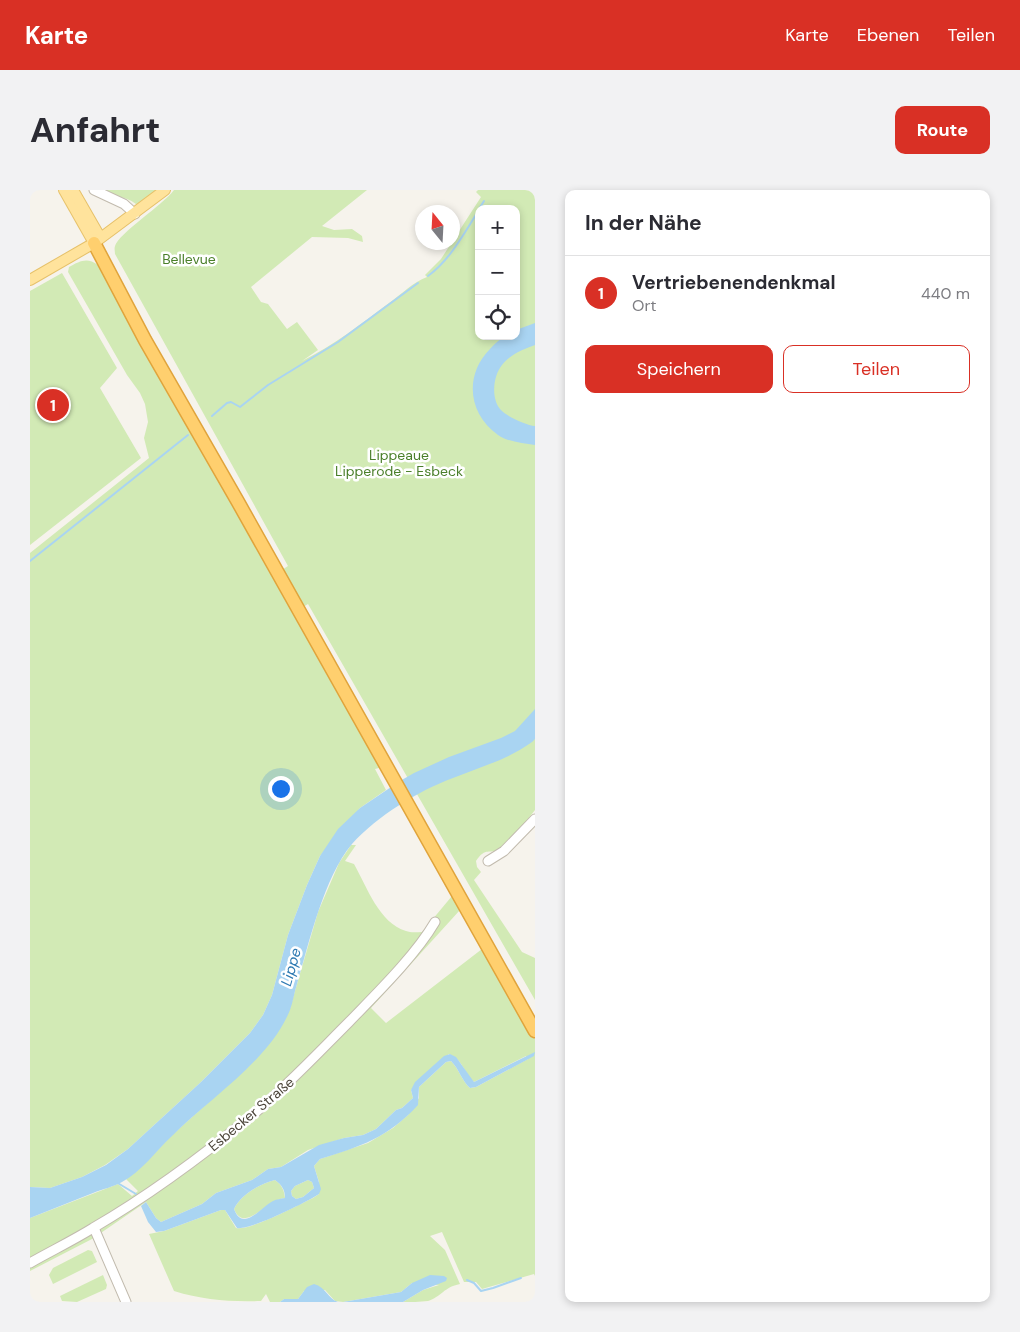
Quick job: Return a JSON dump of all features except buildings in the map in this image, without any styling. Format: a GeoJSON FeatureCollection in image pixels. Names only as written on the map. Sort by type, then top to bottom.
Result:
{"type":"FeatureCollection","features":[{"type":"Feature","properties":{"kind":"highway"},"geometry":{"type":"LineString","coordinates":[[97,240],[148,337],[428,834],[535,1031]]}},
{"type":"Feature","properties":{"kind":"highway"},"geometry":{"type":"LineString","coordinates":[[428,834],[535,1016]]}},
{"type":"Feature","properties":{"kind":"main road"},"geometry":{"type":"LineString","coordinates":[[64,190],[97,240]]}},
{"type":"Feature","properties":{"kind":"main road"},"geometry":{"type":"LineString","coordinates":[[73,190],[97,240]]}},
{"type":"Feature","properties":{"kind":"main road"},"geometry":{"type":"LineString","coordinates":[[30,280],[97,240],[135,214],[165,190]]}},
{"type":"Feature","properties":{"kind":"street"},"geometry":{"type":"LineString","coordinates":[[94,190],[124,204],[135,214]]}},
{"type":"Feature","properties":{"kind":"street"},"geometry":{"type":"LineString","coordinates":[[488,861],[504,851],[535,818]]}},
{"type":"Feature","properties":{"kind":"street","name":"Esbecker Straße"},"geometry":{"type":"LineString","coordinates":[[30,1263],[94,1228],[140,1198],[201,1155],[250,1116],[297,1075],[387,981],[427,935],[435,922]]}},
{"type":"Feature","properties":{"kind":"street"},"geometry":{"type":"LineString","coordinates":[[94,1228],[126,1302]]}},
{"type":"Feature","properties":{"kind":"green space"},"geometry":{"type":"Polygon","coordinates":[[[103,190],[157,190],[142,203],[136,204],[103,190]]]}},
{"type":"Feature","properties":{"kind":"green space"},"geometry":{"type":"Polygon","coordinates":[[[174,190],[367,190],[322,226],[334,230],[352,229],[362,236],[363,242],[348,238],[312,237],[251,287],[261,302],[268,304],[287,329],[297,322],[318,350],[302,361],[336,341],[412,285],[427,277],[425,275],[441,259],[447,250],[460,250],[460,230],[475,206],[475,340],[520,340],[520,205],[476,205],[481,197],[476,192],[478,190],[535,190],[535,810],[509,842],[496,851],[485,852],[479,856],[476,861],[477,867],[481,872],[474,880],[522,952],[535,958],[535,1000],[308,604],[295,612],[383,767],[375,769],[386,790],[360,808],[320,856],[288,935],[272,995],[263,1015],[250,1033],[201,1082],[128,1149],[105,1165],[82,1177],[50,1188],[30,1187],[30,553],[149,458],[144,438],[148,422],[145,404],[68,272],[69,267],[84,261],[90,261],[98,265],[154,367],[274,575],[288,566],[115,254],[118,240],[174,190]]]}},
{"type":"Feature","properties":{"kind":"green space"},"geometry":{"type":"Polygon","coordinates":[[[62,273],[117,368],[100,388],[141,458],[30,545],[30,291],[62,273]]]}},
{"type":"Feature","properties":{"kind":"green space"},"geometry":{"type":"Polygon","coordinates":[[[351,845],[356,845],[345,861],[354,864],[381,912],[397,927],[408,932],[422,932],[452,896],[460,910],[371,1008],[386,1023],[482,949],[485,951],[535,1039],[535,1276],[534,1274],[482,1289],[476,1282],[464,1282],[442,1232],[430,1236],[445,1250],[460,1284],[450,1287],[428,1301],[403,1302],[423,1290],[439,1285],[412,1283],[401,1292],[343,1302],[335,1301],[325,1290],[304,1291],[298,1299],[284,1299],[280,1302],[270,1302],[266,1294],[261,1301],[217,1300],[174,1291],[149,1234],[164,1231],[221,1210],[225,1210],[236,1228],[252,1226],[274,1217],[319,1194],[319,1182],[314,1166],[320,1159],[368,1143],[393,1128],[408,1115],[419,1098],[419,1087],[446,1062],[451,1061],[470,1088],[476,1087],[528,1059],[526,1056],[474,1082],[460,1063],[449,1054],[411,1090],[413,1098],[402,1108],[396,1110],[376,1129],[363,1135],[344,1138],[308,1150],[281,1167],[268,1169],[252,1180],[216,1193],[202,1204],[161,1222],[156,1218],[146,1202],[92,1239],[30,1271],[30,1218],[118,1184],[132,1196],[138,1191],[126,1179],[249,1066],[290,1008],[318,912],[339,863],[351,845]]]}},
{"type":"Feature","properties":{"kind":"green space"},"geometry":{"type":"Polygon","coordinates":[[[275,1180],[282,1188],[285,1198],[270,1204],[250,1217],[238,1216],[234,1209],[246,1194],[263,1184],[275,1180]]]}},
{"type":"Feature","properties":{"kind":"green space"},"geometry":{"type":"Polygon","coordinates":[[[308,1180],[312,1182],[314,1188],[303,1197],[296,1199],[292,1196],[291,1191],[295,1186],[308,1180]]]}},
{"type":"Feature","properties":{"kind":"green space"},"geometry":{"type":"Polygon","coordinates":[[[88,1250],[92,1251],[97,1262],[53,1284],[49,1275],[53,1268],[88,1250]]]}},
{"type":"Feature","properties":{"kind":"green space"},"geometry":{"type":"Polygon","coordinates":[[[103,1275],[107,1285],[106,1289],[77,1302],[62,1301],[60,1296],[103,1275]]]}},
{"type":"Feature","properties":{"kind":"water"},"geometry":{"type":"Polygon","coordinates":[[[535,323],[535,345],[505,361],[497,375],[494,393],[497,404],[507,415],[535,426],[535,445],[511,441],[498,435],[480,416],[473,394],[476,370],[482,359],[500,340],[520,340],[520,329],[535,323]]]}},
{"type":"Feature","properties":{"kind":"water","name":"Lippe"},"geometry":{"type":"Polygon","coordinates":[[[535,709],[535,739],[532,742],[503,758],[440,783],[412,797],[373,824],[352,844],[333,874],[325,892],[312,930],[290,1010],[281,1028],[254,1062],[187,1122],[129,1178],[30,1218],[30,1187],[50,1188],[82,1177],[106,1165],[128,1149],[201,1082],[250,1033],[263,1015],[272,995],[288,935],[307,885],[320,856],[338,829],[360,808],[400,781],[449,757],[515,731],[535,709]]]}},
{"type":"Feature","properties":{"kind":"water"},"geometry":{"type":"Polygon","coordinates":[[[535,1052],[534,1056],[476,1087],[470,1088],[451,1061],[446,1062],[419,1087],[418,1105],[396,1125],[373,1140],[320,1159],[314,1166],[321,1189],[319,1194],[265,1221],[237,1228],[225,1210],[221,1210],[164,1231],[156,1232],[148,1222],[141,1206],[146,1202],[156,1218],[161,1222],[202,1204],[216,1193],[252,1180],[268,1169],[281,1167],[319,1145],[363,1135],[376,1129],[396,1110],[402,1108],[413,1098],[411,1090],[415,1082],[444,1056],[450,1054],[456,1057],[474,1082],[535,1052]],[[275,1180],[263,1184],[246,1194],[234,1209],[238,1216],[242,1219],[247,1219],[273,1201],[285,1198],[283,1188],[275,1180]],[[308,1180],[295,1186],[291,1191],[292,1196],[296,1199],[303,1197],[314,1188],[312,1182],[308,1180]]]}},
{"type":"Feature","properties":{"kind":"water"},"geometry":{"type":"Polygon","coordinates":[[[430,1275],[447,1278],[446,1281],[423,1290],[403,1302],[343,1302],[401,1292],[412,1283],[430,1275]]]}},
{"type":"Feature","properties":{"kind":"water"},"geometry":{"type":"Polygon","coordinates":[[[314,1284],[338,1302],[280,1302],[284,1299],[298,1299],[307,1287],[314,1284]]]}},
{"type":"Feature","properties":{"kind":"waterway"},"geometry":{"type":"LineString","coordinates":[[482,205],[484,201]]}},
{"type":"Feature","properties":{"kind":"waterway"},"geometry":{"type":"LineString","coordinates":[[428,276],[444,262],[475,216]]}},
{"type":"Feature","properties":{"kind":"waterway"},"geometry":{"type":"LineString","coordinates":[[212,416],[227,403],[231,402],[240,407],[268,385],[338,342],[418,283]]}},
{"type":"Feature","properties":{"kind":"waterway"},"geometry":{"type":"LineString","coordinates":[[30,561],[188,435]]}},
{"type":"Feature","properties":{"kind":"waterway"},"geometry":{"type":"LineString","coordinates":[[116,1182],[139,1197]]}},
{"type":"Feature","properties":{"kind":"waterway"},"geometry":{"type":"LineString","coordinates":[[467,1280],[474,1283],[481,1291],[521,1278]]}},
{"type":"Feature","properties":{"kind":"place","name":"Vertriebenendenkmal"},"geometry":{"type":"Point","coordinates":[53,405]}},
{"type":"Feature","properties":{"kind":"park label","name":"Bellevue"},"geometry":{"type":"Point","coordinates":[189,259]}},
{"type":"Feature","properties":{"kind":"park label","name":"Lippeaue Lipperode - Esbeck"},"geometry":{"type":"Point","coordinates":[399,464]}}]}
